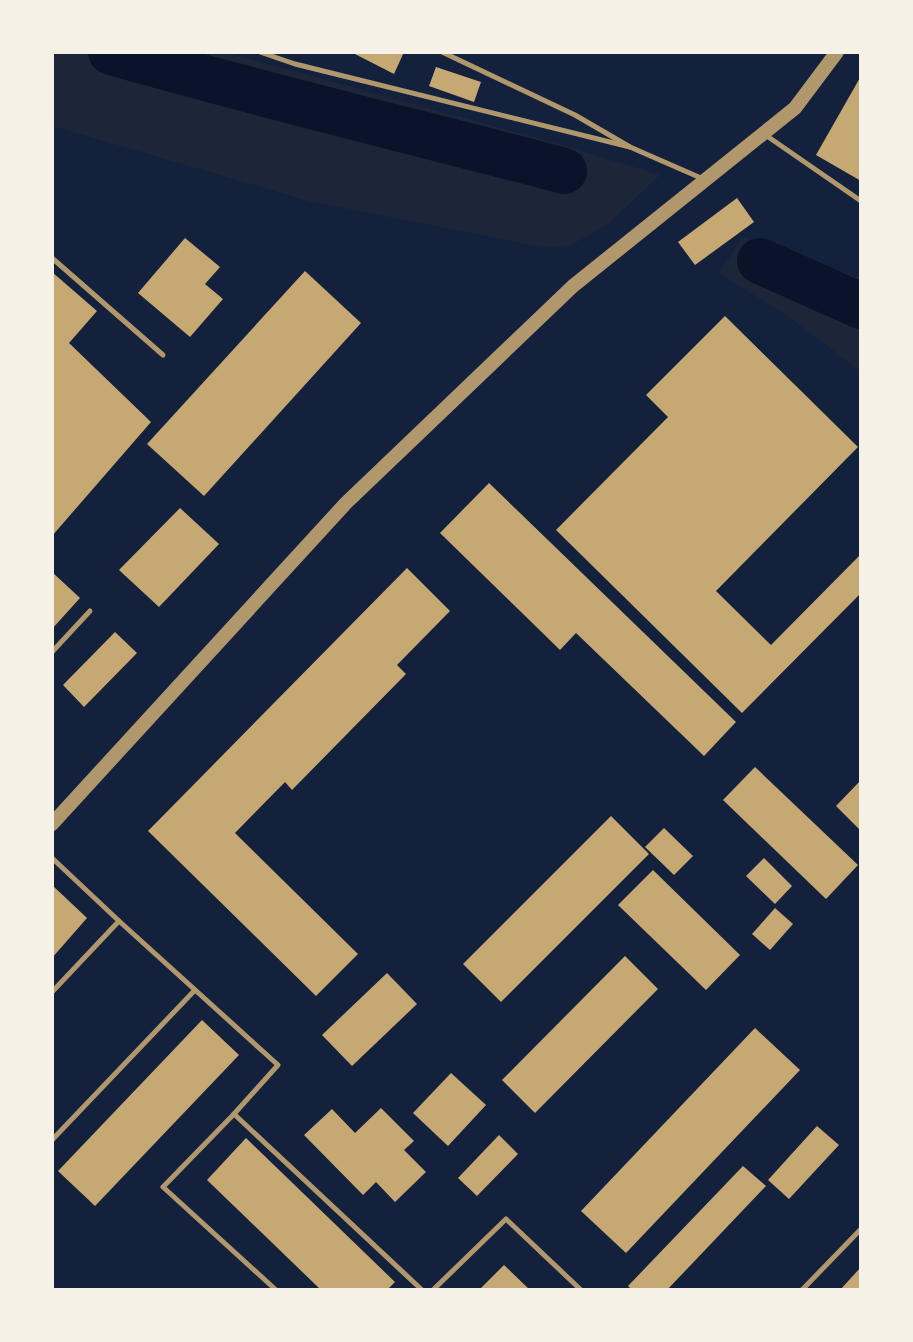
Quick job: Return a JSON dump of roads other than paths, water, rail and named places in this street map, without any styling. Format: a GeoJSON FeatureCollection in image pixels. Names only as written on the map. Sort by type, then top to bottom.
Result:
{"type":"FeatureCollection","features":[{"type":"Feature","properties":{"kind":"street"},"geometry":{"type":"LineString","coordinates":[[52,824],[346,503],[573,286],[795,108],[837,52]]}},
{"type":"Feature","properties":{"kind":"lane"},"geometry":{"type":"LineString","coordinates":[[260,52],[295,64],[630,147]]}},
{"type":"Feature","properties":{"kind":"lane"},"geometry":{"type":"LineString","coordinates":[[442,52],[575,115],[630,147],[706,180]]}},
{"type":"Feature","properties":{"kind":"lane"},"geometry":{"type":"LineString","coordinates":[[763,134],[861,201]]}},
{"type":"Feature","properties":{"kind":"lane"},"geometry":{"type":"LineString","coordinates":[[52,258],[163,355]]}},
{"type":"Feature","properties":{"kind":"lane"},"geometry":{"type":"LineString","coordinates":[[52,652],[90,611]]}},
{"type":"Feature","properties":{"kind":"lane"},"geometry":{"type":"LineString","coordinates":[[52,858],[278,1065],[163,1187],[276,1290]]}},
{"type":"Feature","properties":{"kind":"lane"},"geometry":{"type":"LineString","coordinates":[[52,992],[119,921]]}},
{"type":"Feature","properties":{"kind":"lane"},"geometry":{"type":"LineString","coordinates":[[52,1140],[195,990]]}},
{"type":"Feature","properties":{"kind":"lane"},"geometry":{"type":"LineString","coordinates":[[234,1114],[422,1290]]}},
{"type":"Feature","properties":{"kind":"lane"},"geometry":{"type":"LineString","coordinates":[[433,1290],[506,1219],[581,1290]]}},
{"type":"Feature","properties":{"kind":"lane"},"geometry":{"type":"LineString","coordinates":[[802,1290],[861,1229]]}},
{"type":"Feature","properties":{"kind":"waterway"},"geometry":{"type":"LineString","coordinates":[[111,52],[564,171]]}},
{"type":"Feature","properties":{"kind":"waterway"},"geometry":{"type":"LineString","coordinates":[[760,261],[861,306]]}}]}
